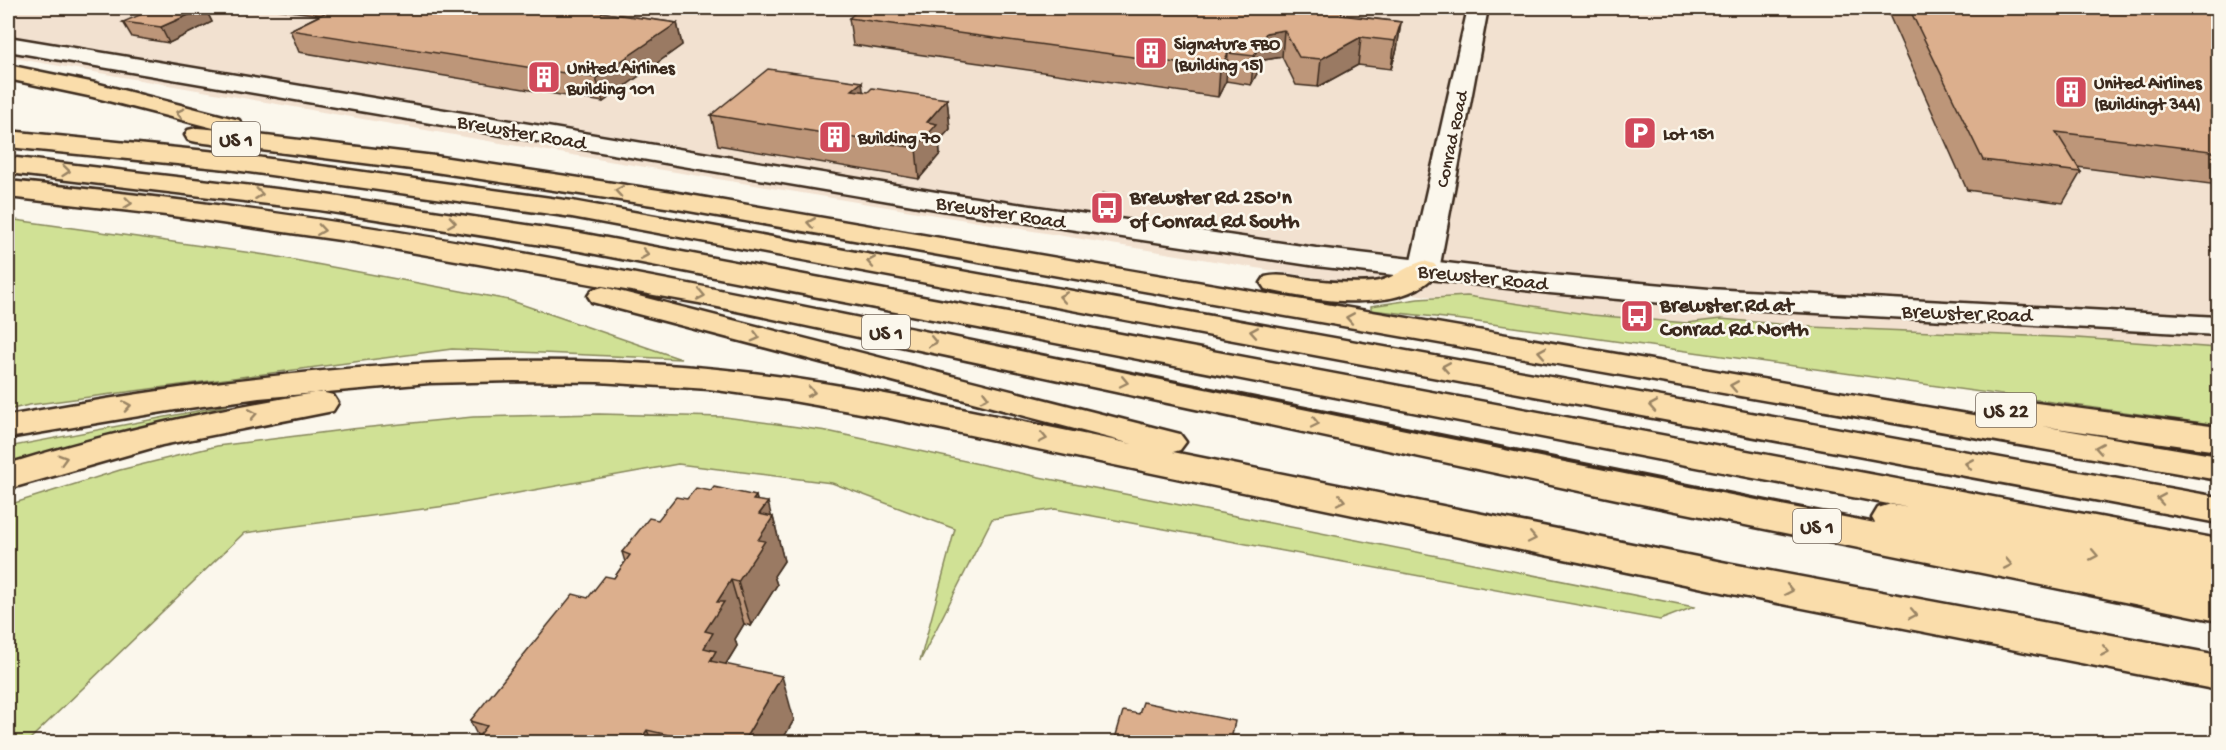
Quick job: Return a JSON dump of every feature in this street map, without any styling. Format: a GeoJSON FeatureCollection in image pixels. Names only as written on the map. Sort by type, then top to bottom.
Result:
{"type":"FeatureCollection","features":[{"type":"Feature","properties":{"kind":"highway"},"geometry":{"type":"LineString","coordinates":[[8,72],[94,90],[230,126],[465,168]]}},
{"type":"Feature","properties":{"kind":"highway","name":"US 1"},"geometry":{"type":"LineString","coordinates":[[8,116],[248,140],[628,192],[1792,396],[2218,468]]}},
{"type":"Feature","properties":{"kind":"highway"},"geometry":{"type":"LineString","coordinates":[[8,139],[227,161],[572,209],[2218,510]]}},
{"type":"Feature","properties":{"kind":"highway"},"geometry":{"type":"LineString","coordinates":[[8,165],[319,202],[580,242],[2218,553]]}},
{"type":"Feature","properties":{"kind":"highway","name":"US 1"},"geometry":{"type":"LineString","coordinates":[[8,189],[166,207],[354,234],[710,296],[1746,512],[2218,605]]}},
{"type":"Feature","properties":{"kind":"highway"},"geometry":{"type":"LineString","coordinates":[[354,234],[493,272],[588,292],[1191,448],[1284,488]]}},
{"type":"Feature","properties":{"kind":"highway"},"geometry":{"type":"LineString","coordinates":[[889,237],[990,241],[1334,291],[1387,289],[1411,281],[1424,270]]}},
{"type":"Feature","properties":{"kind":"highway"},"geometry":{"type":"LineString","coordinates":[[8,427],[195,396],[392,376],[529,371],[648,374],[788,388],[1732,579],[2218,673]]}},
{"type":"Feature","properties":{"kind":"highway"},"geometry":{"type":"LineString","coordinates":[[8,477],[59,460],[171,431],[318,403],[414,390],[525,380],[648,374]]}},
{"type":"Feature","properties":{"kind":"highway","name":"US 22"},"geometry":{"type":"LineString","coordinates":[[1792,396],[1958,404],[2218,439]]}},
{"type":"Feature","properties":{"kind":"highway"},"geometry":{"type":"LineString","coordinates":[[1415,444],[1604,463],[2218,579]]}},
{"type":"Feature","properties":{"kind":"street","name":"Conrad Road"},"geometry":{"type":"LineString","coordinates":[[1424,270],[1478,8]]}},
{"type":"Feature","properties":{"kind":"street","name":"Brewster Road"},"geometry":{"type":"LineString","coordinates":[[8,44],[1108,229],[1232,247],[1424,270],[1760,302],[2218,326]]}},
{"type":"Feature","properties":{"kind":"shaded area"},"geometry":{"type":"Polygon","coordinates":[[[8,8],[2218,8],[2218,416],[1807,359],[494,142],[8,57],[8,8]]]}},
{"type":"Feature","properties":{"kind":"green space"},"geometry":{"type":"Polygon","coordinates":[[[8,219],[273,256],[509,300],[681,359],[452,349],[29,405],[8,410],[8,219]]]}},
{"type":"Feature","properties":{"kind":"green space"},"geometry":{"type":"Polygon","coordinates":[[[1467,296],[1592,315],[1687,323],[1721,319],[1811,327],[2077,338],[2218,348],[2218,425],[1463,320],[1371,310],[1371,306],[1418,299],[1467,296]]]}},
{"type":"Feature","properties":{"kind":"green space"},"geometry":{"type":"Polygon","coordinates":[[[228,405],[8,471],[8,447],[228,405]]]}},
{"type":"Feature","properties":{"kind":"green space"},"geometry":{"type":"Polygon","coordinates":[[[599,414],[725,417],[827,431],[1039,477],[1694,607],[1660,620],[1055,509],[992,519],[920,661],[955,529],[832,483],[678,464],[446,506],[244,533],[27,742],[8,742],[8,505],[120,470],[217,446],[351,429],[473,417],[599,414]]]}},
{"type":"Feature","properties":{"kind":"building"},"geometry":{"type":"Polygon","coordinates":[[[156,8],[204,8],[161,27],[123,22],[156,8]]]}},
{"type":"Feature","properties":{"kind":"building"},"geometry":{"type":"Polygon","coordinates":[[[335,8],[570,8],[677,23],[596,78],[290,30],[335,8]]]}},
{"type":"Feature","properties":{"kind":"building"},"geometry":{"type":"Polygon","coordinates":[[[861,8],[1334,8],[1343,9],[1341,15],[1401,22],[1395,41],[1361,37],[1321,59],[1299,57],[1284,30],[1266,33],[1254,56],[1228,53],[1220,69],[849,18],[861,8]]]}},
{"type":"Feature","properties":{"kind":"building","name":"United Airlines (Buildingt 344)"},"geometry":{"type":"Polygon","coordinates":[[[1909,8],[2218,8],[2218,152],[2056,132],[2081,172],[1983,160],[1909,8]]]}},
{"type":"Feature","properties":{"kind":"building"},"geometry":{"type":"Polygon","coordinates":[[[768,69],[862,82],[852,90],[868,92],[872,88],[947,99],[927,122],[937,124],[916,148],[711,115],[768,69]]]}},
{"type":"Feature","properties":{"kind":"building"},"geometry":{"type":"Polygon","coordinates":[[[1102,193],[1118,196],[1116,199],[1101,197],[1102,193]]]}},
{"type":"Feature","properties":{"kind":"building"},"geometry":{"type":"Polygon","coordinates":[[[714,487],[756,496],[753,500],[768,502],[759,514],[773,517],[758,540],[765,541],[738,582],[731,580],[717,602],[724,602],[705,631],[713,633],[704,648],[716,651],[710,661],[782,676],[743,742],[699,742],[647,730],[639,742],[474,742],[487,726],[470,721],[573,594],[588,598],[605,576],[614,578],[630,555],[622,552],[649,518],[658,520],[676,497],[687,499],[696,488],[711,491],[714,487]]]}},
{"type":"Feature","properties":{"kind":"building"},"geometry":{"type":"Polygon","coordinates":[[[1143,702],[1235,721],[1232,735],[1250,739],[1250,742],[1114,742],[1123,711],[1139,714],[1143,702]]]}},
{"type":"Feature","properties":{"kind":"place","name":"Signature FBO (Building 15)"},"geometry":{"type":"Point","coordinates":[1151,53]}},
{"type":"Feature","properties":{"kind":"place","name":"United Airlines Building 101"},"geometry":{"type":"Point","coordinates":[544,77]}},
{"type":"Feature","properties":{"kind":"place","name":"United Airlines (Buildingt 344)"},"geometry":{"type":"Point","coordinates":[2071,92]}},
{"type":"Feature","properties":{"kind":"place","name":"Lot 151"},"geometry":{"type":"Point","coordinates":[1640,133]}},
{"type":"Feature","properties":{"kind":"place","name":"Building 70"},"geometry":{"type":"Point","coordinates":[835,137]}},
{"type":"Feature","properties":{"kind":"place","name":"Brewster Rd 250'n of Conrad Rd South"},"geometry":{"type":"Point","coordinates":[1107,208]}},
{"type":"Feature","properties":{"kind":"place","name":"Brewster Rd at Conrad Rd North"},"geometry":{"type":"Point","coordinates":[1637,316]}}]}
